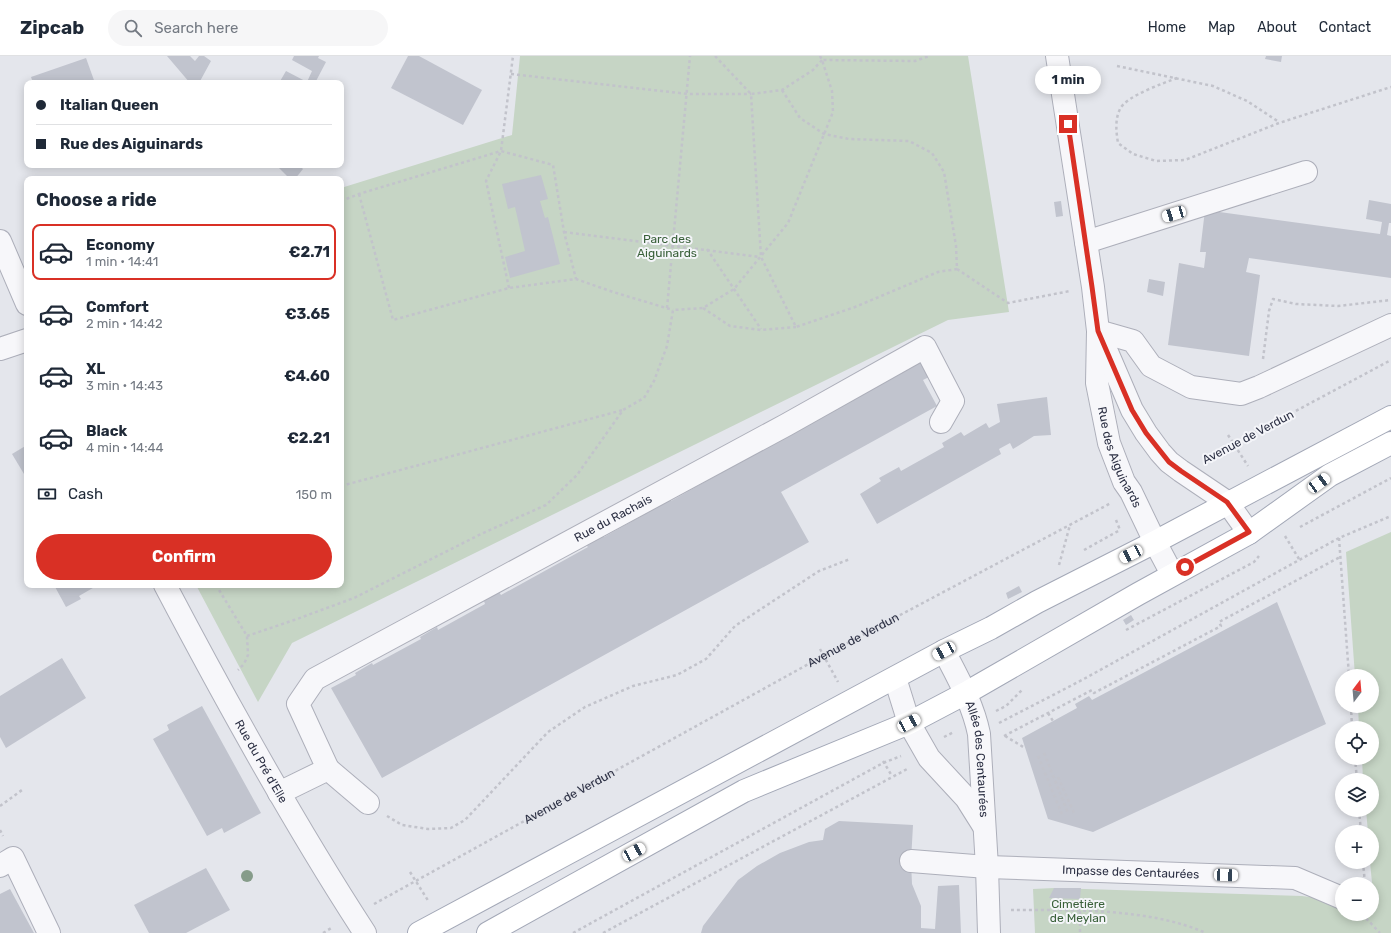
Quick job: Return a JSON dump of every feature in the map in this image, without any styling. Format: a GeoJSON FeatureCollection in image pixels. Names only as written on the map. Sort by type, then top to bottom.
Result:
{"type":"FeatureCollection","features":[{"type":"Feature","properties":{"kind":"main road"},"geometry":{"type":"LineString","coordinates":[[419,933],[944,651],[991,628],[1037,602],[1155,542],[1227,502],[1259,487],[1391,417]]}},
{"type":"Feature","properties":{"kind":"main road"},"geometry":{"type":"LineString","coordinates":[[488,933],[744,791],[909,723],[966,693],[1172,574],[1249,532],[1330,475],[1391,443]]}},
{"type":"Feature","properties":{"kind":"street","name":"Rue des Aiguinards"},"geometry":{"type":"LineString","coordinates":[[1058,56],[1098,331],[1097,383],[1102,413],[1112,452],[1124,482],[1131,492],[1172,574]]}},
{"type":"Feature","properties":{"kind":"street"},"geometry":{"type":"LineString","coordinates":[[1086,242],[1306,172]]}},
{"type":"Feature","properties":{"kind":"street"},"geometry":{"type":"LineString","coordinates":[[0,241],[24,297]]}},
{"type":"Feature","properties":{"kind":"street"},"geometry":{"type":"LineString","coordinates":[[1098,331],[1133,341],[1151,366],[1191,387],[1240,394],[1259,387],[1391,325]]}},
{"type":"Feature","properties":{"kind":"street","name":"Rue des Aiguinards"},"geometry":{"type":"LineString","coordinates":[[1098,331],[1132,410],[1160,452],[1169,462],[1181,471],[1227,502],[1249,532]]}},
{"type":"Feature","properties":{"kind":"street"},"geometry":{"type":"LineString","coordinates":[[0,349],[24,341]]}},
{"type":"Feature","properties":{"kind":"street","name":"Rue du Rachais"},"geometry":{"type":"LineString","coordinates":[[368,802],[328,769],[298,704],[315,678],[786,425],[925,347],[953,401],[941,422]]}},
{"type":"Feature","properties":{"kind":"street","name":"Rue du Pré d'Elle"},"geometry":{"type":"LineString","coordinates":[[167,588],[279,793],[359,924]]}},
{"type":"Feature","properties":{"kind":"street","name":"Allée des Centaurées"},"geometry":{"type":"LineString","coordinates":[[944,651],[966,693],[979,734],[987,867],[988,933]]}},
{"type":"Feature","properties":{"kind":"street","name":"Allée des Centaurées"},"geometry":{"type":"LineString","coordinates":[[895,678],[909,723],[929,758],[966,798],[984,826]]}},
{"type":"Feature","properties":{"kind":"street"},"geometry":{"type":"LineString","coordinates":[[279,793],[328,769]]}},
{"type":"Feature","properties":{"kind":"street"},"geometry":{"type":"LineString","coordinates":[[0,866],[13,858],[49,933]]}},
{"type":"Feature","properties":{"kind":"street","name":"Impasse des Centaurées"},"geometry":{"type":"LineString","coordinates":[[911,861],[987,867],[1295,878],[1335,895]]}},
{"type":"Feature","properties":{"kind":"street"},"geometry":{"type":"LineString","coordinates":[[513,933],[523,913]]}},
{"type":"Feature","properties":{"kind":"path"},"geometry":{"type":"LineString","coordinates":[[509,288],[486,182],[501,151],[513,56]]}},
{"type":"Feature","properties":{"kind":"path"},"geometry":{"type":"LineString","coordinates":[[667,308],[688,94],[690,56]]}},
{"type":"Feature","properties":{"kind":"path"},"geometry":{"type":"LineString","coordinates":[[715,56],[751,94],[761,257],[796,327]]}},
{"type":"Feature","properties":{"kind":"path"},"geometry":{"type":"LineString","coordinates":[[359,194],[393,320],[509,288],[576,279],[673,310],[703,308],[734,289],[788,223],[833,112],[832,91],[820,56]]}},
{"type":"Feature","properties":{"kind":"path"},"geometry":{"type":"LineString","coordinates":[[511,74],[600,86],[688,94],[751,94],[782,90],[813,70],[822,60],[915,61],[929,56]]}},
{"type":"Feature","properties":{"kind":"path"},"geometry":{"type":"LineString","coordinates":[[1117,66],[1213,86],[1248,101],[1279,122]]}},
{"type":"Feature","properties":{"kind":"path"},"geometry":{"type":"LineString","coordinates":[[1178,78],[1133,96],[1120,108],[1116,125],[1118,142],[1133,154],[1156,161],[1185,160],[1279,122],[1391,87]]}},
{"type":"Feature","properties":{"kind":"path"},"geometry":{"type":"LineString","coordinates":[[782,90],[800,118],[824,134],[849,140],[909,141],[932,153],[944,172],[956,246],[957,269]]}},
{"type":"Feature","properties":{"kind":"path"},"geometry":{"type":"LineString","coordinates":[[344,201],[359,194],[501,151],[553,166],[564,232],[576,279]]}},
{"type":"Feature","properties":{"kind":"path"},"geometry":{"type":"LineString","coordinates":[[564,232],[761,257]]}},
{"type":"Feature","properties":{"kind":"path"},"geometry":{"type":"LineString","coordinates":[[707,250],[761,330]]}},
{"type":"Feature","properties":{"kind":"path"},"geometry":{"type":"LineString","coordinates":[[703,308],[730,326],[761,330],[796,327],[855,306],[938,272],[957,269],[1008,304],[1092,287]]}},
{"type":"Feature","properties":{"kind":"path"},"geometry":{"type":"LineString","coordinates":[[1259,387],[1273,299],[1296,304],[1338,306],[1391,300]]}},
{"type":"Feature","properties":{"kind":"path"},"geometry":{"type":"LineString","coordinates":[[344,485],[623,410],[644,398],[654,381],[667,346],[673,310]]}},
{"type":"Feature","properties":{"kind":"path","name":"Avenue de Verdun"},"geometry":{"type":"LineString","coordinates":[[1181,471],[1235,444],[1391,360]]}},
{"type":"Feature","properties":{"kind":"path"},"geometry":{"type":"LineString","coordinates":[[247,636],[354,598],[481,534],[546,505],[577,475],[623,410]]}},
{"type":"Feature","properties":{"kind":"path"},"geometry":{"type":"LineString","coordinates":[[1228,435],[1235,444]]}},
{"type":"Feature","properties":{"kind":"path","name":"Avenue de Verdun"},"geometry":{"type":"LineString","coordinates":[[323,933],[359,924],[823,656],[1131,492]]}},
{"type":"Feature","properties":{"kind":"path"},"geometry":{"type":"LineString","coordinates":[[1299,560],[1339,538],[1391,516]]}},
{"type":"Feature","properties":{"kind":"path"},"geometry":{"type":"LineString","coordinates":[[1059,563],[1070,525]]}},
{"type":"Feature","properties":{"kind":"path"},"geometry":{"type":"LineString","coordinates":[[1339,538],[1348,669]]}},
{"type":"Feature","properties":{"kind":"path"},"geometry":{"type":"LineString","coordinates":[[1025,748],[1004,736],[1092,690],[1094,693],[1214,630],[1221,626],[1219,622],[1340,557]]}},
{"type":"Feature","properties":{"kind":"path"},"geometry":{"type":"LineString","coordinates":[[368,802],[402,825],[428,829],[451,828],[465,820],[548,732],[585,708],[633,686],[676,676],[706,659],[735,626],[819,571],[850,559]]}},
{"type":"Feature","properties":{"kind":"path"},"geometry":{"type":"LineString","coordinates":[[218,588],[247,636],[248,655],[244,664],[235,673],[218,683]]}},
{"type":"Feature","properties":{"kind":"path"},"geometry":{"type":"LineString","coordinates":[[1048,713],[1053,721]]}},
{"type":"Feature","properties":{"kind":"path"},"geometry":{"type":"LineString","coordinates":[[1044,753],[1068,813]]}},
{"type":"Feature","properties":{"kind":"path"},"geometry":{"type":"LineString","coordinates":[[1038,756],[1063,817]]}},
{"type":"Feature","properties":{"kind":"path"},"geometry":{"type":"LineString","coordinates":[[1058,777],[1074,813]]}},
{"type":"Feature","properties":{"kind":"path"},"geometry":{"type":"LineString","coordinates":[[0,806],[22,790]]}},
{"type":"Feature","properties":{"kind":"path"},"geometry":{"type":"LineString","coordinates":[[988,910],[1115,913],[1158,918],[1206,933]]}},
{"type":"Feature","properties":{"kind":"path"},"geometry":{"type":"LineString","coordinates":[[1080,911],[1080,933]]}},
{"type":"Feature","properties":{"kind":"path"},"geometry":{"type":"LineString","coordinates":[[1369,921],[1380,933]]}},
{"type":"Feature","properties":{"kind":"green space","name":"Parc des Aiguinards"},"geometry":{"type":"Polygon","coordinates":[[[520,56],[968,56],[1009,312],[948,320],[292,643],[258,702],[198,588],[344,588],[344,187],[512,135],[520,56]]]}},
{"type":"Feature","properties":{"kind":"green space","name":"Cimetière de Meylan"},"geometry":{"type":"Polygon","coordinates":[[[1391,532],[1391,933],[1035,933],[1033,889],[1054,888],[1302,896],[1335,900],[1335,921],[1379,921],[1379,877],[1371,877],[1371,869],[1379,869],[1379,825],[1367,825],[1367,817],[1379,817],[1379,773],[1363,773],[1362,765],[1379,765],[1379,721],[1359,721],[1358,713],[1379,713],[1379,669],[1354,669],[1346,552],[1391,532]]]}},
{"type":"Feature","properties":{"kind":"building"},"geometry":{"type":"Polygon","coordinates":[[[167,56],[190,56],[195,61],[199,56],[204,56],[211,61],[201,80],[187,80],[167,56]]]}},
{"type":"Feature","properties":{"kind":"building"},"geometry":{"type":"Polygon","coordinates":[[[294,56],[319,56],[318,58],[326,62],[317,80],[308,80],[312,71],[292,60],[294,56]]]}},
{"type":"Feature","properties":{"kind":"building"},"geometry":{"type":"Polygon","coordinates":[[[408,56],[419,56],[482,90],[463,125],[391,88],[408,56]]]}},
{"type":"Feature","properties":{"kind":"building"},"geometry":{"type":"Polygon","coordinates":[[[1266,56],[1282,56],[1281,62],[1265,59],[1266,56]]]}},
{"type":"Feature","properties":{"kind":"building"},"geometry":{"type":"Polygon","coordinates":[[[86,58],[94,80],[32,80],[31,77],[86,58]]]}},
{"type":"Feature","properties":{"kind":"building"},"geometry":{"type":"Polygon","coordinates":[[[286,71],[303,80],[281,80],[286,71]]]}},
{"type":"Feature","properties":{"kind":"building"},"geometry":{"type":"Polygon","coordinates":[[[279,168],[303,169],[297,176],[287,176],[279,168]]]}},
{"type":"Feature","properties":{"kind":"building"},"geometry":{"type":"Polygon","coordinates":[[[541,175],[548,199],[540,201],[545,218],[548,217],[560,264],[510,278],[505,257],[525,251],[515,207],[508,209],[502,184],[541,175]]]}},
{"type":"Feature","properties":{"kind":"building"},"geometry":{"type":"Polygon","coordinates":[[[1369,200],[1391,204],[1391,223],[1389,223],[1387,235],[1391,236],[1391,278],[1249,258],[1246,272],[1260,275],[1249,356],[1168,345],[1179,263],[1204,268],[1206,252],[1200,252],[1205,210],[1380,234],[1382,222],[1366,219],[1369,200]]]}},
{"type":"Feature","properties":{"kind":"building"},"geometry":{"type":"Polygon","coordinates":[[[1061,201],[1063,216],[1056,217],[1054,202],[1061,201]]]}},
{"type":"Feature","properties":{"kind":"building"},"geometry":{"type":"Polygon","coordinates":[[[1149,279],[1165,282],[1163,296],[1147,292],[1149,279]]]}},
{"type":"Feature","properties":{"kind":"building"},"geometry":{"type":"Polygon","coordinates":[[[925,360],[933,375],[923,380],[937,406],[781,492],[809,542],[382,778],[331,688],[356,675],[355,673],[372,663],[373,665],[421,639],[420,637],[437,627],[438,630],[485,604],[484,601],[499,592],[501,595],[588,547],[586,545],[602,536],[604,537],[654,509],[653,507],[670,498],[671,501],[719,474],[717,472],[798,430],[925,360]]]}},
{"type":"Feature","properties":{"kind":"building"},"geometry":{"type":"Polygon","coordinates":[[[1047,397],[1051,435],[1034,436],[1013,449],[1010,443],[999,449],[1001,454],[877,524],[860,494],[881,481],[879,478],[899,467],[901,471],[944,447],[942,443],[961,432],[964,436],[986,423],[989,428],[1000,422],[997,404],[1047,397]]]}},
{"type":"Feature","properties":{"kind":"building"},"geometry":{"type":"Polygon","coordinates":[[[24,447],[24,474],[12,454],[24,447]]]}},
{"type":"Feature","properties":{"kind":"building"},"geometry":{"type":"Polygon","coordinates":[[[1019,586],[1022,592],[1008,599],[1006,593],[1019,586]]]}},
{"type":"Feature","properties":{"kind":"building"},"geometry":{"type":"Polygon","coordinates":[[[56,588],[93,588],[79,596],[81,599],[66,607],[56,588]]]}},
{"type":"Feature","properties":{"kind":"building"},"geometry":{"type":"Polygon","coordinates":[[[1277,602],[1326,724],[1093,832],[1048,819],[1022,738],[1077,708],[1075,704],[1089,696],[1092,700],[1277,602]]]}},
{"type":"Feature","properties":{"kind":"building"},"geometry":{"type":"Polygon","coordinates":[[[1131,615],[1134,620],[1126,625],[1123,620],[1131,615]]]}},
{"type":"Feature","properties":{"kind":"building"},"geometry":{"type":"Polygon","coordinates":[[[62,658],[86,698],[6,748],[0,737],[0,696],[62,658]]]}},
{"type":"Feature","properties":{"kind":"building"},"geometry":{"type":"Polygon","coordinates":[[[202,706],[261,813],[224,833],[222,828],[207,836],[153,739],[169,730],[167,725],[202,706]]]}},
{"type":"Feature","properties":{"kind":"building"},"geometry":{"type":"Polygon","coordinates":[[[839,821],[913,825],[911,861],[912,884],[921,906],[921,928],[935,929],[938,886],[959,885],[961,933],[701,933],[703,926],[738,880],[757,866],[780,853],[809,842],[823,840],[825,829],[839,821]]]}},
{"type":"Feature","properties":{"kind":"building"},"geometry":{"type":"Polygon","coordinates":[[[206,868],[230,910],[186,933],[149,933],[134,905],[206,868]]]}},
{"type":"Feature","properties":{"kind":"building"},"geometry":{"type":"Polygon","coordinates":[[[1054,888],[1081,888],[1080,899],[1049,898],[1054,888]]]}},
{"type":"Feature","properties":{"kind":"building"},"geometry":{"type":"Polygon","coordinates":[[[10,889],[34,933],[0,933],[0,894],[10,889]]]}},
{"type":"Feature","properties":{"kind":"route"},"geometry":{"type":"LineString","coordinates":[[1068,124],[1098,331],[1132,410],[1146,433],[1169,462],[1227,502],[1249,532],[1185,567]]}}]}
